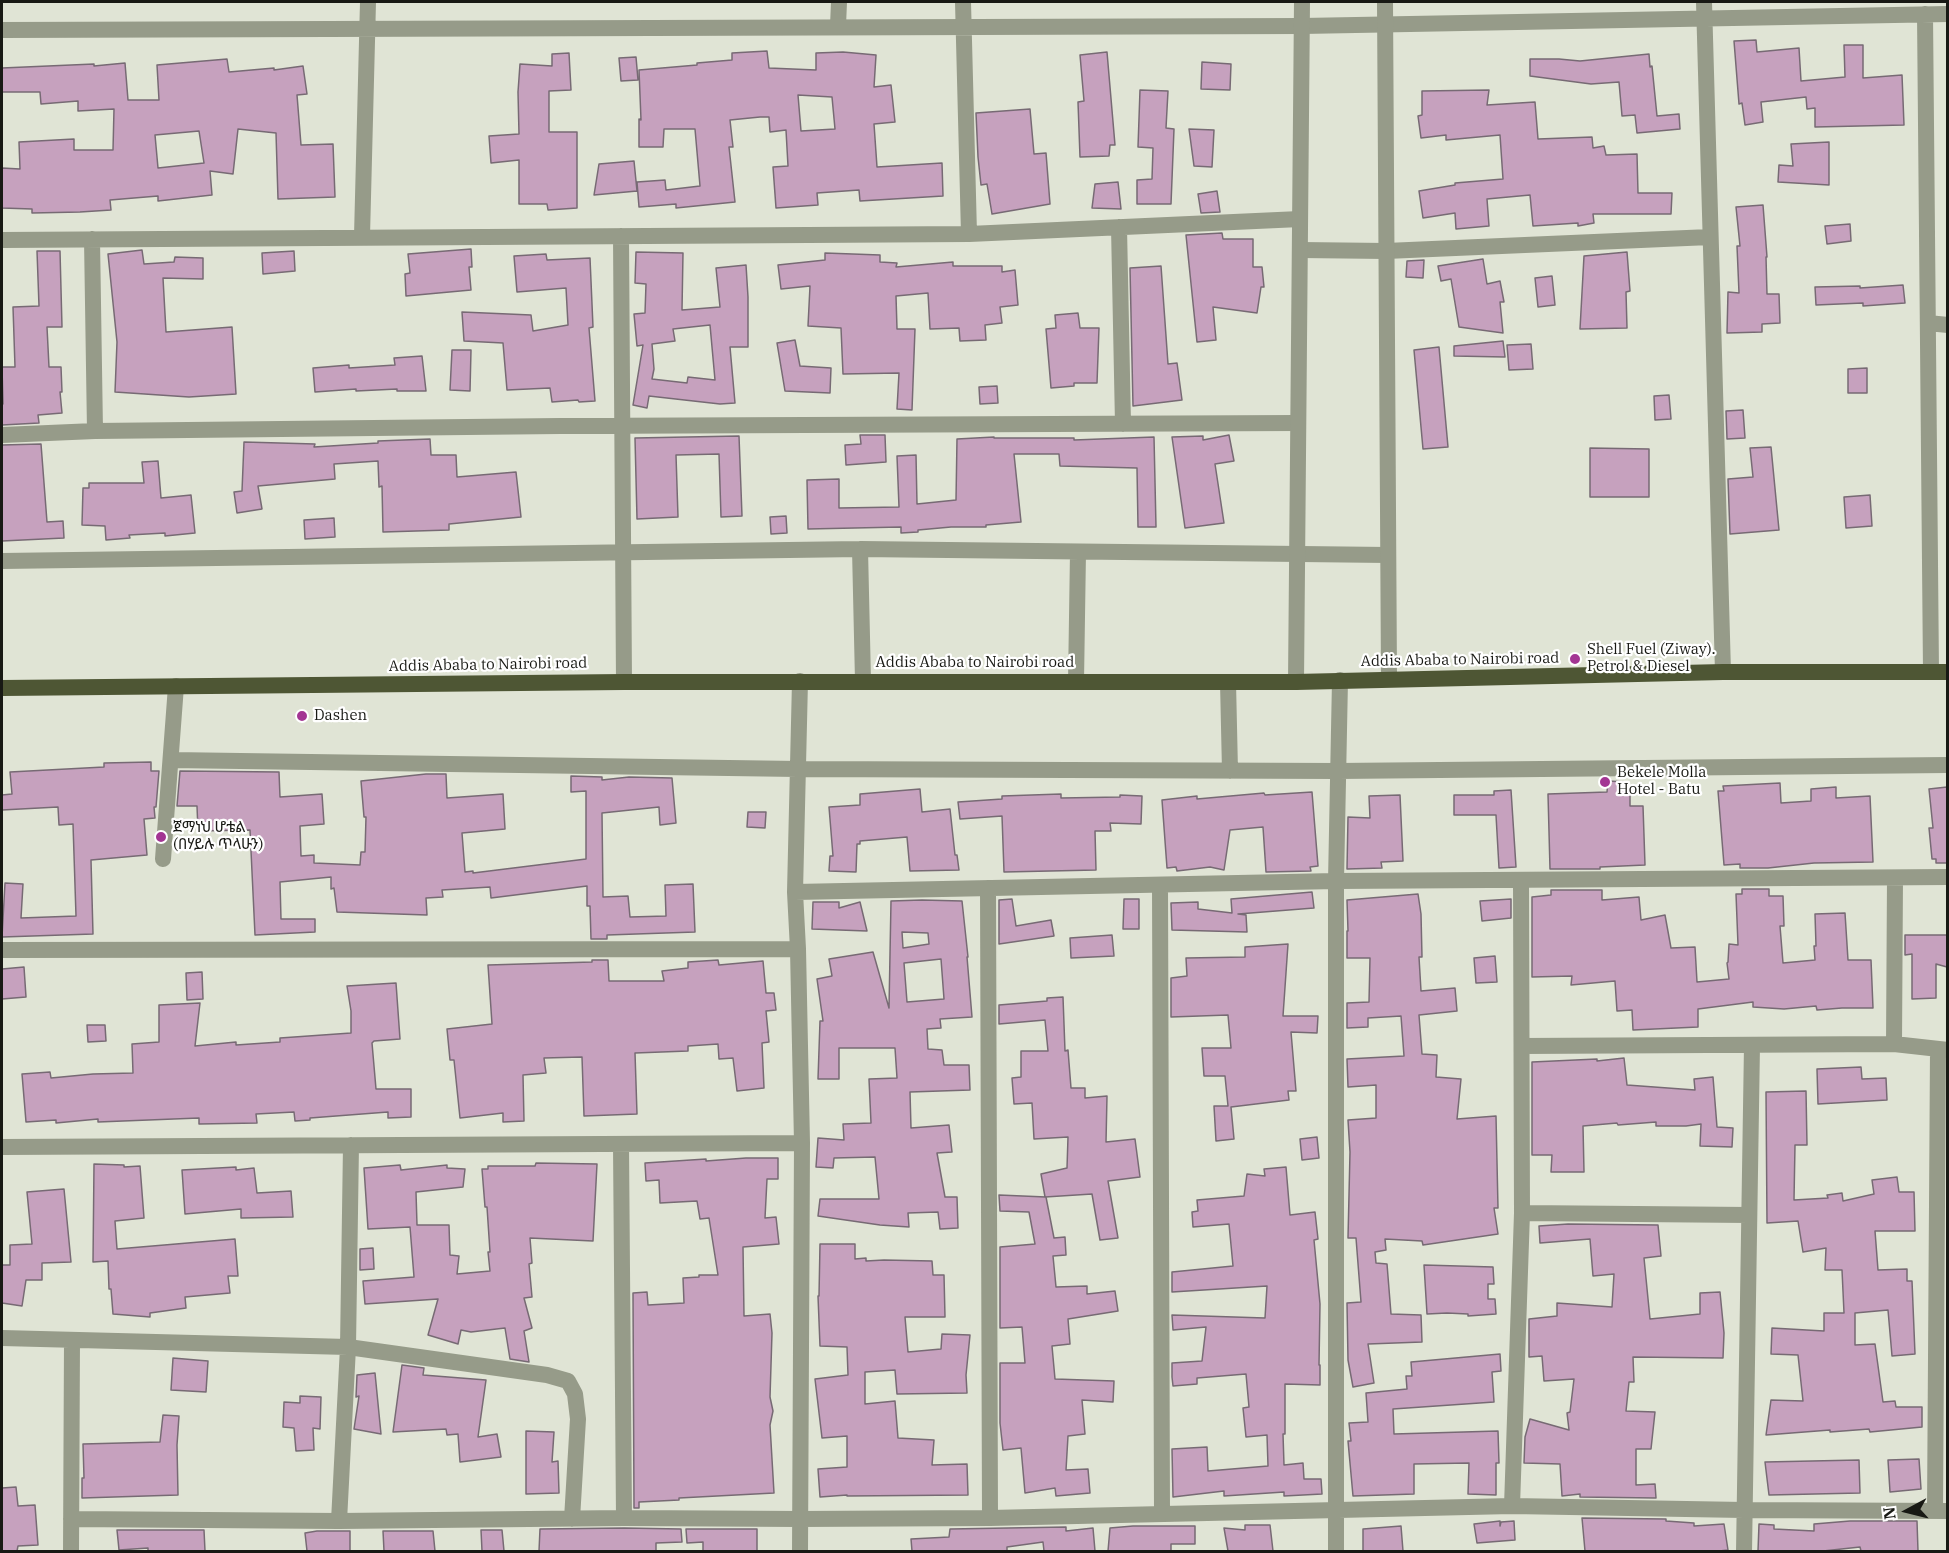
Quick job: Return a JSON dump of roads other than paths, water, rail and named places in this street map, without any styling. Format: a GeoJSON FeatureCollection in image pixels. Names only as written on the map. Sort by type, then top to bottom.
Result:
{"type":"FeatureCollection","features":[{"type":"Feature","properties":{"kind":"highway","name":"Addis Ababa to Nairobi road"},"geometry":{"type":"LineString","coordinates":[[2,688],[800,681],[1296,682],[1723,672],[1939,672]]}},
{"type":"Feature","properties":{"kind":"street"},"geometry":{"type":"LineString","coordinates":[[362,236],[368,2]]}},
{"type":"Feature","properties":{"kind":"street"},"geometry":{"type":"LineString","coordinates":[[838,26],[839,2]]}},
{"type":"Feature","properties":{"kind":"street"},"geometry":{"type":"LineString","coordinates":[[963,2],[969,234]]}},
{"type":"Feature","properties":{"kind":"street"},"geometry":{"type":"LineString","coordinates":[[1296,682],[1302,2]]}},
{"type":"Feature","properties":{"kind":"street"},"geometry":{"type":"LineString","coordinates":[[1385,2],[1389,679]]}},
{"type":"Feature","properties":{"kind":"street"},"geometry":{"type":"LineString","coordinates":[[2,30],[1302,26],[1704,10],[1947,15]]}},
{"type":"Feature","properties":{"kind":"street"},"geometry":{"type":"LineString","coordinates":[[1704,10],[1723,672]]}},
{"type":"Feature","properties":{"kind":"street"},"geometry":{"type":"LineString","coordinates":[[1925,14],[1928,324],[1939,672]]}},
{"type":"Feature","properties":{"kind":"street"},"geometry":{"type":"LineString","coordinates":[[2,240],[969,234],[1300,219]]}},
{"type":"Feature","properties":{"kind":"street"},"geometry":{"type":"LineString","coordinates":[[1119,227],[1123,424]]}},
{"type":"Feature","properties":{"kind":"street"},"geometry":{"type":"LineString","coordinates":[[621,236],[624,682]]}},
{"type":"Feature","properties":{"kind":"street"},"geometry":{"type":"LineString","coordinates":[[1300,250],[1386,251],[1710,237]]}},
{"type":"Feature","properties":{"kind":"street"},"geometry":{"type":"LineString","coordinates":[[92,239],[95,430]]}},
{"type":"Feature","properties":{"kind":"street"},"geometry":{"type":"LineString","coordinates":[[1928,324],[1947,325]]}},
{"type":"Feature","properties":{"kind":"street"},"geometry":{"type":"LineString","coordinates":[[2,435],[95,430],[622,425],[1298,423]]}},
{"type":"Feature","properties":{"kind":"street"},"geometry":{"type":"LineString","coordinates":[[2,561],[860,549],[1388,555]]}},
{"type":"Feature","properties":{"kind":"street"},"geometry":{"type":"LineString","coordinates":[[860,549],[863,681]]}},
{"type":"Feature","properties":{"kind":"street"},"geometry":{"type":"LineString","coordinates":[[1076,682],[1078,552]]}},
{"type":"Feature","properties":{"kind":"street"},"geometry":{"type":"LineString","coordinates":[[1336,1551],[1336,881],[1340,680]]}},
{"type":"Feature","properties":{"kind":"street"},"geometry":{"type":"LineString","coordinates":[[800,681],[795,892],[802,1143],[800,1551]]}},
{"type":"Feature","properties":{"kind":"street"},"geometry":{"type":"LineString","coordinates":[[1228,682],[1230,771]]}},
{"type":"Feature","properties":{"kind":"street"},"geometry":{"type":"LineString","coordinates":[[163,859],[176,686]]}},
{"type":"Feature","properties":{"kind":"street"},"geometry":{"type":"LineString","coordinates":[[171,760],[798,769],[1230,771],[1947,765]]}},
{"type":"Feature","properties":{"kind":"street"},"geometry":{"type":"LineString","coordinates":[[795,892],[1336,881],[1947,877]]}},
{"type":"Feature","properties":{"kind":"street"},"geometry":{"type":"LineString","coordinates":[[1894,1044],[1895,878]]}},
{"type":"Feature","properties":{"kind":"street"},"geometry":{"type":"LineString","coordinates":[[1512,1506],[1522,1214],[1521,880]]}},
{"type":"Feature","properties":{"kind":"street"},"geometry":{"type":"LineString","coordinates":[[1160,885],[1162,1514]]}},
{"type":"Feature","properties":{"kind":"street"},"geometry":{"type":"LineString","coordinates":[[988,888],[990,1518]]}},
{"type":"Feature","properties":{"kind":"street"},"geometry":{"type":"LineString","coordinates":[[2,950],[798,949]]}},
{"type":"Feature","properties":{"kind":"street"},"geometry":{"type":"LineString","coordinates":[[71,1519],[800,1520],[1512,1506],[1941,1511],[1943,1050],[1894,1044],[1522,1046]]}},
{"type":"Feature","properties":{"kind":"street"},"geometry":{"type":"LineString","coordinates":[[1744,1551],[1752,1045]]}},
{"type":"Feature","properties":{"kind":"street"},"geometry":{"type":"LineString","coordinates":[[2,1147],[802,1143]]}},
{"type":"Feature","properties":{"kind":"street"},"geometry":{"type":"LineString","coordinates":[[339,1521],[348,1347],[351,1145]]}},
{"type":"Feature","properties":{"kind":"street"},"geometry":{"type":"LineString","coordinates":[[621,1145],[624,1518]]}},
{"type":"Feature","properties":{"kind":"street"},"geometry":{"type":"LineString","coordinates":[[1522,1214],[1749,1215]]}},
{"type":"Feature","properties":{"kind":"street"},"geometry":{"type":"LineString","coordinates":[[2,1338],[348,1347],[547,1375],[568,1381],[575,1394],[578,1419],[572,1519]]}},
{"type":"Feature","properties":{"kind":"street"},"geometry":{"type":"LineString","coordinates":[[70,1551],[72,1341]]}},
{"type":"Feature","properties":{"kind":"place","name":"Shell Fuel (Ziway). Petrol & Diesel"},"geometry":{"type":"Point","coordinates":[1575,659]}},
{"type":"Feature","properties":{"kind":"place","name":"Dashen"},"geometry":{"type":"Point","coordinates":[302,716]}},
{"type":"Feature","properties":{"kind":"place","name":"Bekele Molla Hotel - Batu"},"geometry":{"type":"Point","coordinates":[1605,782]}},
{"type":"Feature","properties":{"kind":"place","name":"ጀማነህ ሆቴል (በሃይሉ ጥላሁን)"},"geometry":{"type":"Point","coordinates":[161,837]}}]}
